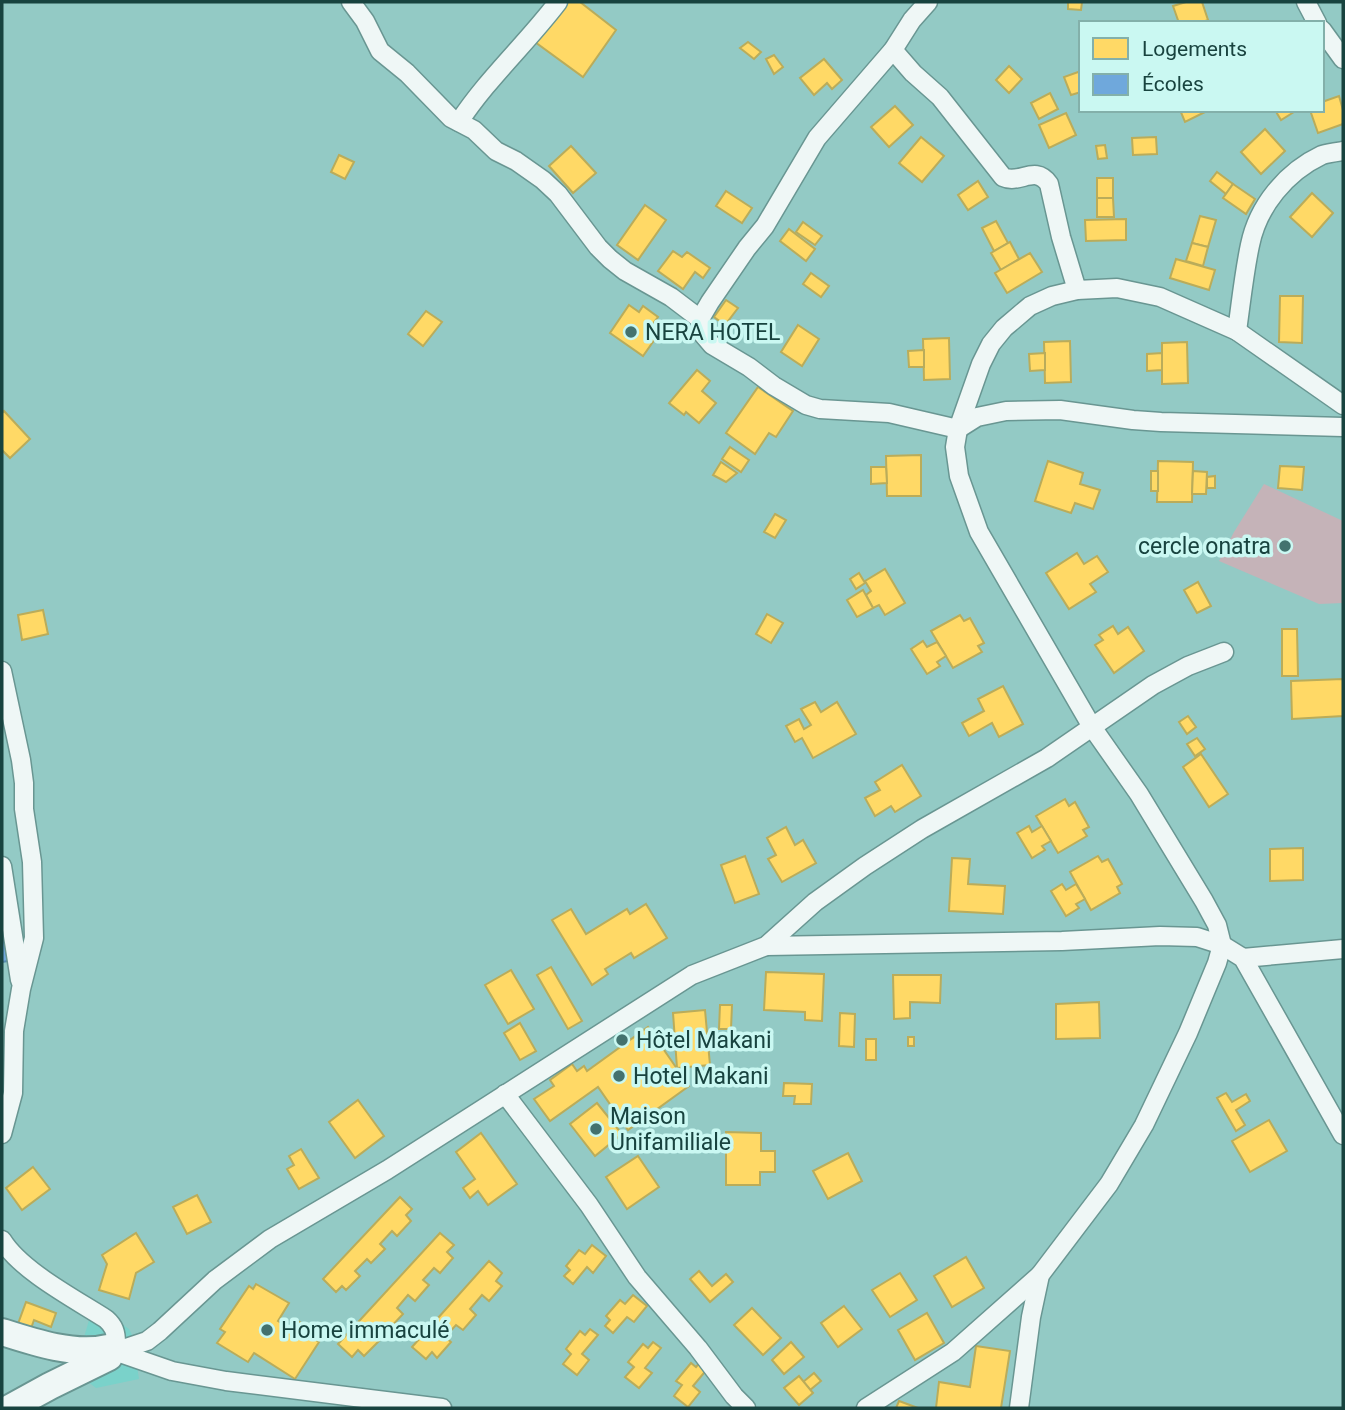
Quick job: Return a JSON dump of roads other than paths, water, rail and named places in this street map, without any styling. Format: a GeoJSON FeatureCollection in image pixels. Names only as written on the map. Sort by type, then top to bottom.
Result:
{"type":"FeatureCollection","features":[{"type":"Feature","properties":{"kind":"street"},"geometry":{"type":"LineString","coordinates":[[351,2],[365,20],[380,51],[407,73],[451,118],[474,130],[496,151],[544,180],[569,206],[598,247],[618,265],[700,319]]}},
{"type":"Feature","properties":{"kind":"street"},"geometry":{"type":"LineString","coordinates":[[459,122],[558,2]]}},
{"type":"Feature","properties":{"kind":"street"},"geometry":{"type":"LineString","coordinates":[[928,2],[912,20],[894,50],[817,138],[765,226],[710,302],[700,319],[701,332],[712,345],[806,405],[820,409],[889,413],[957,429],[977,417],[991,413],[1060,410],[1161,422],[1343,427]]}},
{"type":"Feature","properties":{"kind":"street"},"geometry":{"type":"LineString","coordinates":[[1306,2],[1316,21]]}},
{"type":"Feature","properties":{"kind":"street"},"geometry":{"type":"LineString","coordinates":[[1324,33],[1343,59]]}},
{"type":"Feature","properties":{"kind":"street"},"geometry":{"type":"LineString","coordinates":[[894,50],[913,73],[940,97],[1003,177],[1010,180],[1028,175],[1045,178],[1049,184],[1077,290]]}},
{"type":"Feature","properties":{"kind":"street"},"geometry":{"type":"LineString","coordinates":[[879,66],[913,73]]}},
{"type":"Feature","properties":{"kind":"street"},"geometry":{"type":"LineString","coordinates":[[1237,331],[1250,243],[1265,206],[1279,187],[1298,169],[1324,154],[1343,151]]}},
{"type":"Feature","properties":{"kind":"street"},"geometry":{"type":"LineString","coordinates":[[866,1408],[953,1352],[1040,1275],[1109,1184],[1144,1125],[1177,1057],[1222,945],[1217,925],[1180,859],[1139,794],[1091,727],[979,532],[959,476],[955,447],[957,429],[981,364],[991,344],[1004,328],[1030,306],[1052,296],[1077,290],[1116,288],[1160,297],[1237,331],[1343,405]]}},
{"type":"Feature","properties":{"kind":"street"},"geometry":{"type":"LineString","coordinates":[[766,946],[815,902],[922,829],[1047,758],[1153,685],[1188,666],[1224,652]]}},
{"type":"Feature","properties":{"kind":"street"},"geometry":{"type":"LineString","coordinates":[[2,671],[24,783],[24,809],[32,862],[34,938],[14,1031],[13,1093],[2,1134]]}},
{"type":"Feature","properties":{"kind":"street"},"geometry":{"type":"LineString","coordinates":[[2,866],[21,989]]}},
{"type":"Feature","properties":{"kind":"street"},"geometry":{"type":"LineString","coordinates":[[10,1408],[116,1350],[146,1341],[215,1280],[270,1239],[387,1170],[692,975],[766,946],[1062,941],[1160,936],[1197,937],[1222,945],[1243,958],[1343,1135]]}},
{"type":"Feature","properties":{"kind":"street"},"geometry":{"type":"LineString","coordinates":[[1243,958],[1343,949]]}},
{"type":"Feature","properties":{"kind":"street"},"geometry":{"type":"LineString","coordinates":[[505,1094],[589,1205],[637,1277],[746,1408]]}},
{"type":"Feature","properties":{"kind":"street"},"geometry":{"type":"LineString","coordinates":[[2,1240],[9,1252],[33,1272],[113,1325],[116,1350]]}},
{"type":"Feature","properties":{"kind":"street"},"geometry":{"type":"LineString","coordinates":[[1019,1408],[1031,1317],[1040,1275]]}},
{"type":"Feature","properties":{"kind":"street"},"geometry":{"type":"LineString","coordinates":[[2,1332],[31,1342],[86,1352],[116,1350],[172,1371],[226,1381],[442,1408]]}},
{"type":"Feature","properties":{"kind":"place","name":"NERA HOTEL"},"geometry":{"type":"Point","coordinates":[631,332]}},
{"type":"Feature","properties":{"kind":"place","name":"cercle onatra"},"geometry":{"type":"Point","coordinates":[1285,546]}},
{"type":"Feature","properties":{"kind":"place","name":"Hôtel Makani"},"geometry":{"type":"Point","coordinates":[622,1040]}},
{"type":"Feature","properties":{"kind":"place","name":"Hotel Makani"},"geometry":{"type":"Point","coordinates":[619,1076]}},
{"type":"Feature","properties":{"kind":"place","name":"Maison Unifamiliale"},"geometry":{"type":"Point","coordinates":[596,1129]}},
{"type":"Feature","properties":{"kind":"place","name":"Home immaculé"},"geometry":{"type":"Point","coordinates":[267,1330]}}]}
